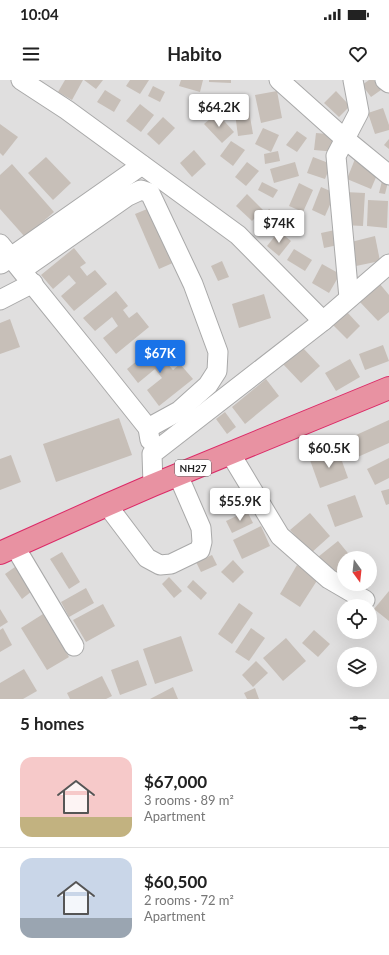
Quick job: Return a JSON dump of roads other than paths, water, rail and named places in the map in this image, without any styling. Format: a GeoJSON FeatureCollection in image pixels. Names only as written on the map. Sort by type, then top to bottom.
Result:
{"type":"FeatureCollection","features":[{"type":"Feature","properties":{"kind":"highway","name":"NH27"},"geometry":{"type":"LineString","coordinates":[[7,550],[154,485],[389,388]]}},
{"type":"Feature","properties":{"kind":"street"},"geometry":{"type":"LineString","coordinates":[[21,80],[67,110],[238,235],[323,321]]}},
{"type":"Feature","properties":{"kind":"street"},"geometry":{"type":"LineString","coordinates":[[279,80],[345,140],[389,175]]}},
{"type":"Feature","properties":{"kind":"street"},"geometry":{"type":"LineString","coordinates":[[349,298],[336,156],[359,112],[353,80]]}},
{"type":"Feature","properties":{"kind":"street"},"geometry":{"type":"LineString","coordinates":[[385,80],[389,83]]}},
{"type":"Feature","properties":{"kind":"street"},"geometry":{"type":"LineString","coordinates":[[0,300],[13,264],[142,165]]}},
{"type":"Feature","properties":{"kind":"street"},"geometry":{"type":"LineString","coordinates":[[13,264],[128,196],[141,190],[150,193],[193,284],[218,352],[217,371],[208,385],[179,411],[148,428]]}},
{"type":"Feature","properties":{"kind":"street"},"geometry":{"type":"LineString","coordinates":[[13,264],[148,428],[152,454],[154,485]]}},
{"type":"Feature","properties":{"kind":"street"},"geometry":{"type":"LineString","coordinates":[[152,454],[323,321],[389,264]]}},
{"type":"Feature","properties":{"kind":"street"},"geometry":{"type":"LineString","coordinates":[[230,453],[280,536],[330,579],[363,599]]}},
{"type":"Feature","properties":{"kind":"street"},"geometry":{"type":"LineString","coordinates":[[107,505],[147,558],[160,565],[171,564],[200,550],[202,542],[201,528],[178,475]]}},
{"type":"Feature","properties":{"kind":"street"},"geometry":{"type":"LineString","coordinates":[[7,550],[74,646]]}}]}
